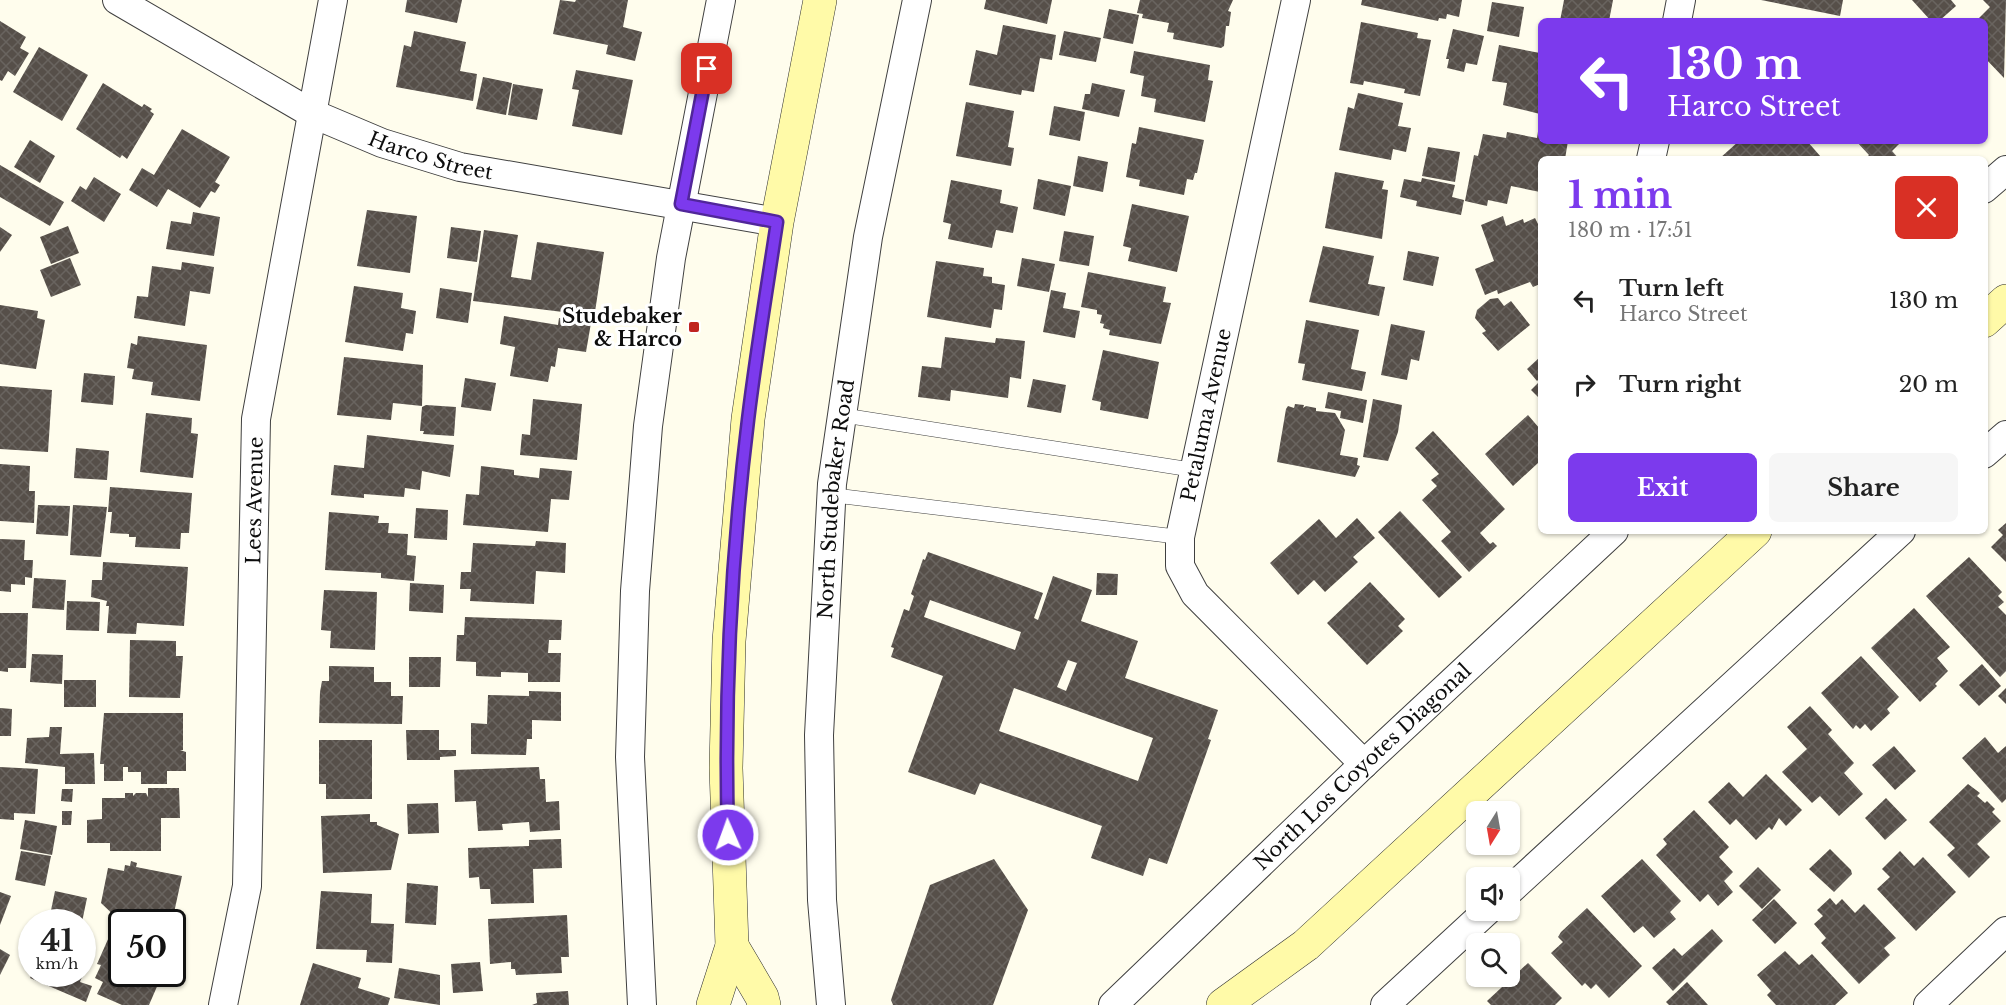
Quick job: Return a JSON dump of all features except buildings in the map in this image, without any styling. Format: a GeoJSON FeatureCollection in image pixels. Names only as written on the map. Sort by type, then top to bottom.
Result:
{"type":"FeatureCollection","features":[{"type":"Feature","properties":{"kind":"main road"},"geometry":{"type":"LineString","coordinates":[[713,1005],[732,946],[726,768],[729,641],[748,420],[777,222],[820,0]]}},
{"type":"Feature","properties":{"kind":"main road"},"geometry":{"type":"LineString","coordinates":[[1988,317],[2006,301]]}},
{"type":"Feature","properties":{"kind":"main road"},"geometry":{"type":"LineString","coordinates":[[1223,1005],[1306,945],[1752,534]]}},
{"type":"Feature","properties":{"kind":"main road"},"geometry":{"type":"LineString","coordinates":[[1257,1005],[1306,945]]}},
{"type":"Feature","properties":{"kind":"main road"},"geometry":{"type":"LineString","coordinates":[[732,946],[764,1005]]}},
{"type":"Feature","properties":{"kind":"street","name":"Harco Street"},"geometry":{"type":"LineString","coordinates":[[117,0],[311,113],[382,143],[460,167],[777,222]]}},
{"type":"Feature","properties":{"kind":"street","name":"Lees Avenue"},"geometry":{"type":"LineString","coordinates":[[223,1005],[247,886],[256,419],[333,0]]}},
{"type":"Feature","properties":{"kind":"street"},"geometry":{"type":"LineString","coordinates":[[642,1005],[630,757],[635,591],[648,426],[681,204],[721,0]]}},
{"type":"Feature","properties":{"kind":"street","name":"North Studebaker Road"},"geometry":{"type":"LineString","coordinates":[[831,1005],[822,900],[819,735],[831,495],[868,237],[917,0]]}},
{"type":"Feature","properties":{"kind":"street","name":"Petaluma Avenue"},"geometry":{"type":"LineString","coordinates":[[1296,0],[1180,537],[1180,566],[1195,594],[1364,764]]}},
{"type":"Feature","properties":{"kind":"street"},"geometry":{"type":"LineString","coordinates":[[1678,18],[1681,0]]}},
{"type":"Feature","properties":{"kind":"street"},"geometry":{"type":"LineString","coordinates":[[1988,186],[2006,170]]}},
{"type":"Feature","properties":{"kind":"street"},"geometry":{"type":"LineString","coordinates":[[1988,451],[2006,435]]}},
{"type":"Feature","properties":{"kind":"street","name":"North Los Coyotes Diagonal"},"geometry":{"type":"LineString","coordinates":[[1113,1005],[1364,764],[1611,534]]}},
{"type":"Feature","properties":{"kind":"street"},"geometry":{"type":"LineString","coordinates":[[1520,881],[1898,534]]}},
{"type":"Feature","properties":{"kind":"street"},"geometry":{"type":"LineString","coordinates":[[1385,1005],[1476,921]]}},
{"type":"Feature","properties":{"kind":"street"},"geometry":{"type":"LineString","coordinates":[[1928,1005],[2006,931]]}},
{"type":"Feature","properties":{"kind":"lane"},"geometry":{"type":"LineString","coordinates":[[841,415],[1194,470]]}},
{"type":"Feature","properties":{"kind":"lane"},"geometry":{"type":"LineString","coordinates":[[831,495],[1180,537]]}},
{"type":"Feature","properties":{"kind":"place","name":"Studebaker & Harco"},"geometry":{"type":"Point","coordinates":[694,327]}},
{"type":"Feature","properties":{"kind":"route"},"geometry":{"type":"LineString","coordinates":[[707,69],[681,204],[777,222],[748,420],[737,517],[729,641],[726,768],[728,835]]}}]}
